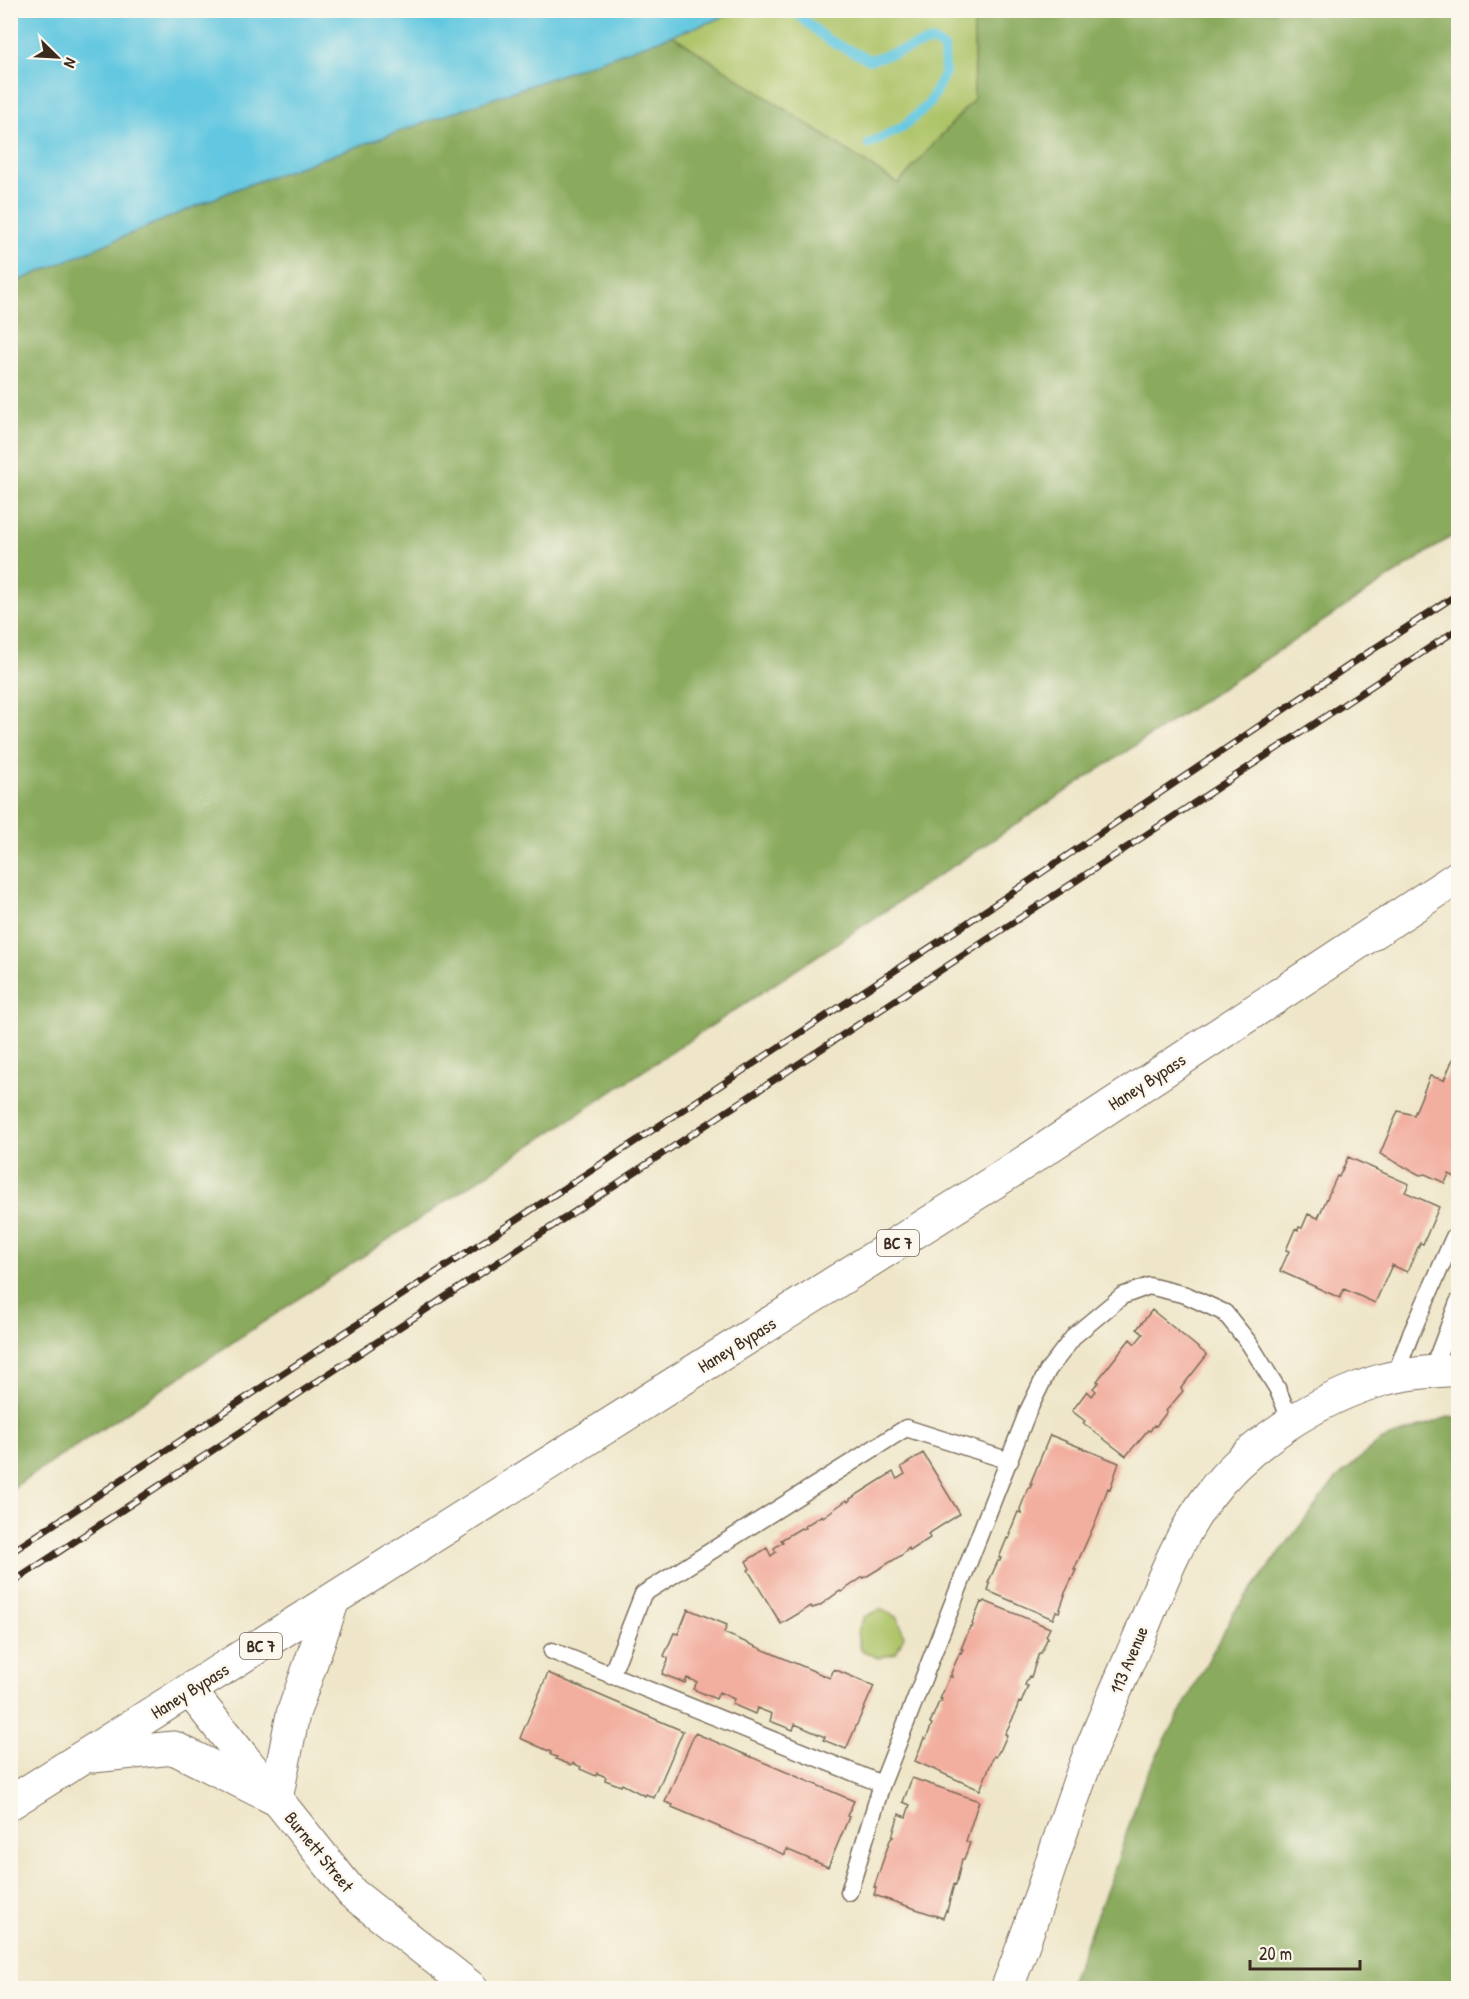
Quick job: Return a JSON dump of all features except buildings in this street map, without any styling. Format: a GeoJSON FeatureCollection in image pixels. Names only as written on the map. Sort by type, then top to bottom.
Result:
{"type":"FeatureCollection","features":[{"type":"Feature","properties":{"kind":"highway","name":"Haney Bypass"},"geometry":{"type":"LineString","coordinates":[[10,1803],[1010,1173],[1458,877]]}},
{"type":"Feature","properties":{"kind":"highway"},"geometry":{"type":"LineString","coordinates":[[85,1756],[174,1748],[276,1799],[293,1714],[333,1600]]}},
{"type":"Feature","properties":{"kind":"street","name":"113 Avenue"},"geometry":{"type":"LineString","coordinates":[[1007,1989],[1026,1942],[1086,1763],[1169,1564],[1208,1497],[1238,1462],[1291,1421],[1342,1395],[1382,1380],[1445,1370]]}},
{"type":"Feature","properties":{"kind":"street","name":"Burnett Street"},"geometry":{"type":"LineString","coordinates":[[190,1691],[352,1893],[472,1989]]}},
{"type":"Feature","properties":{"kind":"lane"},"geometry":{"type":"LineString","coordinates":[[1394,1377],[1454,1237],[1458,1233]]}},
{"type":"Feature","properties":{"kind":"lane"},"geometry":{"type":"LineString","coordinates":[[849,1892],[882,1784],[1029,1411],[1048,1370],[1075,1335],[1122,1296],[1149,1286],[1186,1295],[1225,1313],[1249,1343],[1277,1388],[1291,1421]]}},
{"type":"Feature","properties":{"kind":"lane"},"geometry":{"type":"LineString","coordinates":[[1445,1370],[1458,1302]]}},
{"type":"Feature","properties":{"kind":"lane"},"geometry":{"type":"LineString","coordinates":[[611,1676],[643,1594],[906,1428],[1010,1461]]}},
{"type":"Feature","properties":{"kind":"lane"},"geometry":{"type":"LineString","coordinates":[[552,1651],[882,1784]]}},
{"type":"Feature","properties":{"kind":"green space"},"geometry":{"type":"Polygon","coordinates":[[[741,11],[974,11],[974,99],[898,184],[672,35],[741,11]]]}},
{"type":"Feature","properties":{"kind":"green space"},"geometry":{"type":"Polygon","coordinates":[[[974,11],[1458,11],[1458,532],[11,1489],[11,284],[239,188],[672,35],[898,184],[974,99],[974,11]]]}},
{"type":"Feature","properties":{"kind":"green space"},"geometry":{"type":"Polygon","coordinates":[[[1451,1416],[1458,1418],[1458,1988],[1068,1988],[1113,1874],[1144,1780],[1233,1614],[1335,1480],[1380,1441],[1451,1416]]]}},
{"type":"Feature","properties":{"kind":"green space"},"geometry":{"type":"Polygon","coordinates":[[[881,1609],[898,1618],[904,1636],[896,1653],[878,1658],[861,1650],[857,1633],[864,1617],[881,1609]]]}},
{"type":"Feature","properties":{"kind":"water"},"geometry":{"type":"Polygon","coordinates":[[[11,10],[741,11],[239,188],[11,284],[11,10]]]}},
{"type":"Feature","properties":{"kind":"waterway"},"geometry":{"type":"LineString","coordinates":[[792,10],[828,40],[870,60],[932,41],[944,48],[945,72],[929,104],[903,127],[869,144]]}},
{"type":"Feature","properties":{"kind":"railway"},"geometry":{"type":"LineString","coordinates":[[10,1553],[961,927],[1458,594]]}},
{"type":"Feature","properties":{"kind":"railway"},"geometry":{"type":"LineString","coordinates":[[10,1584],[1458,629]]}}]}
